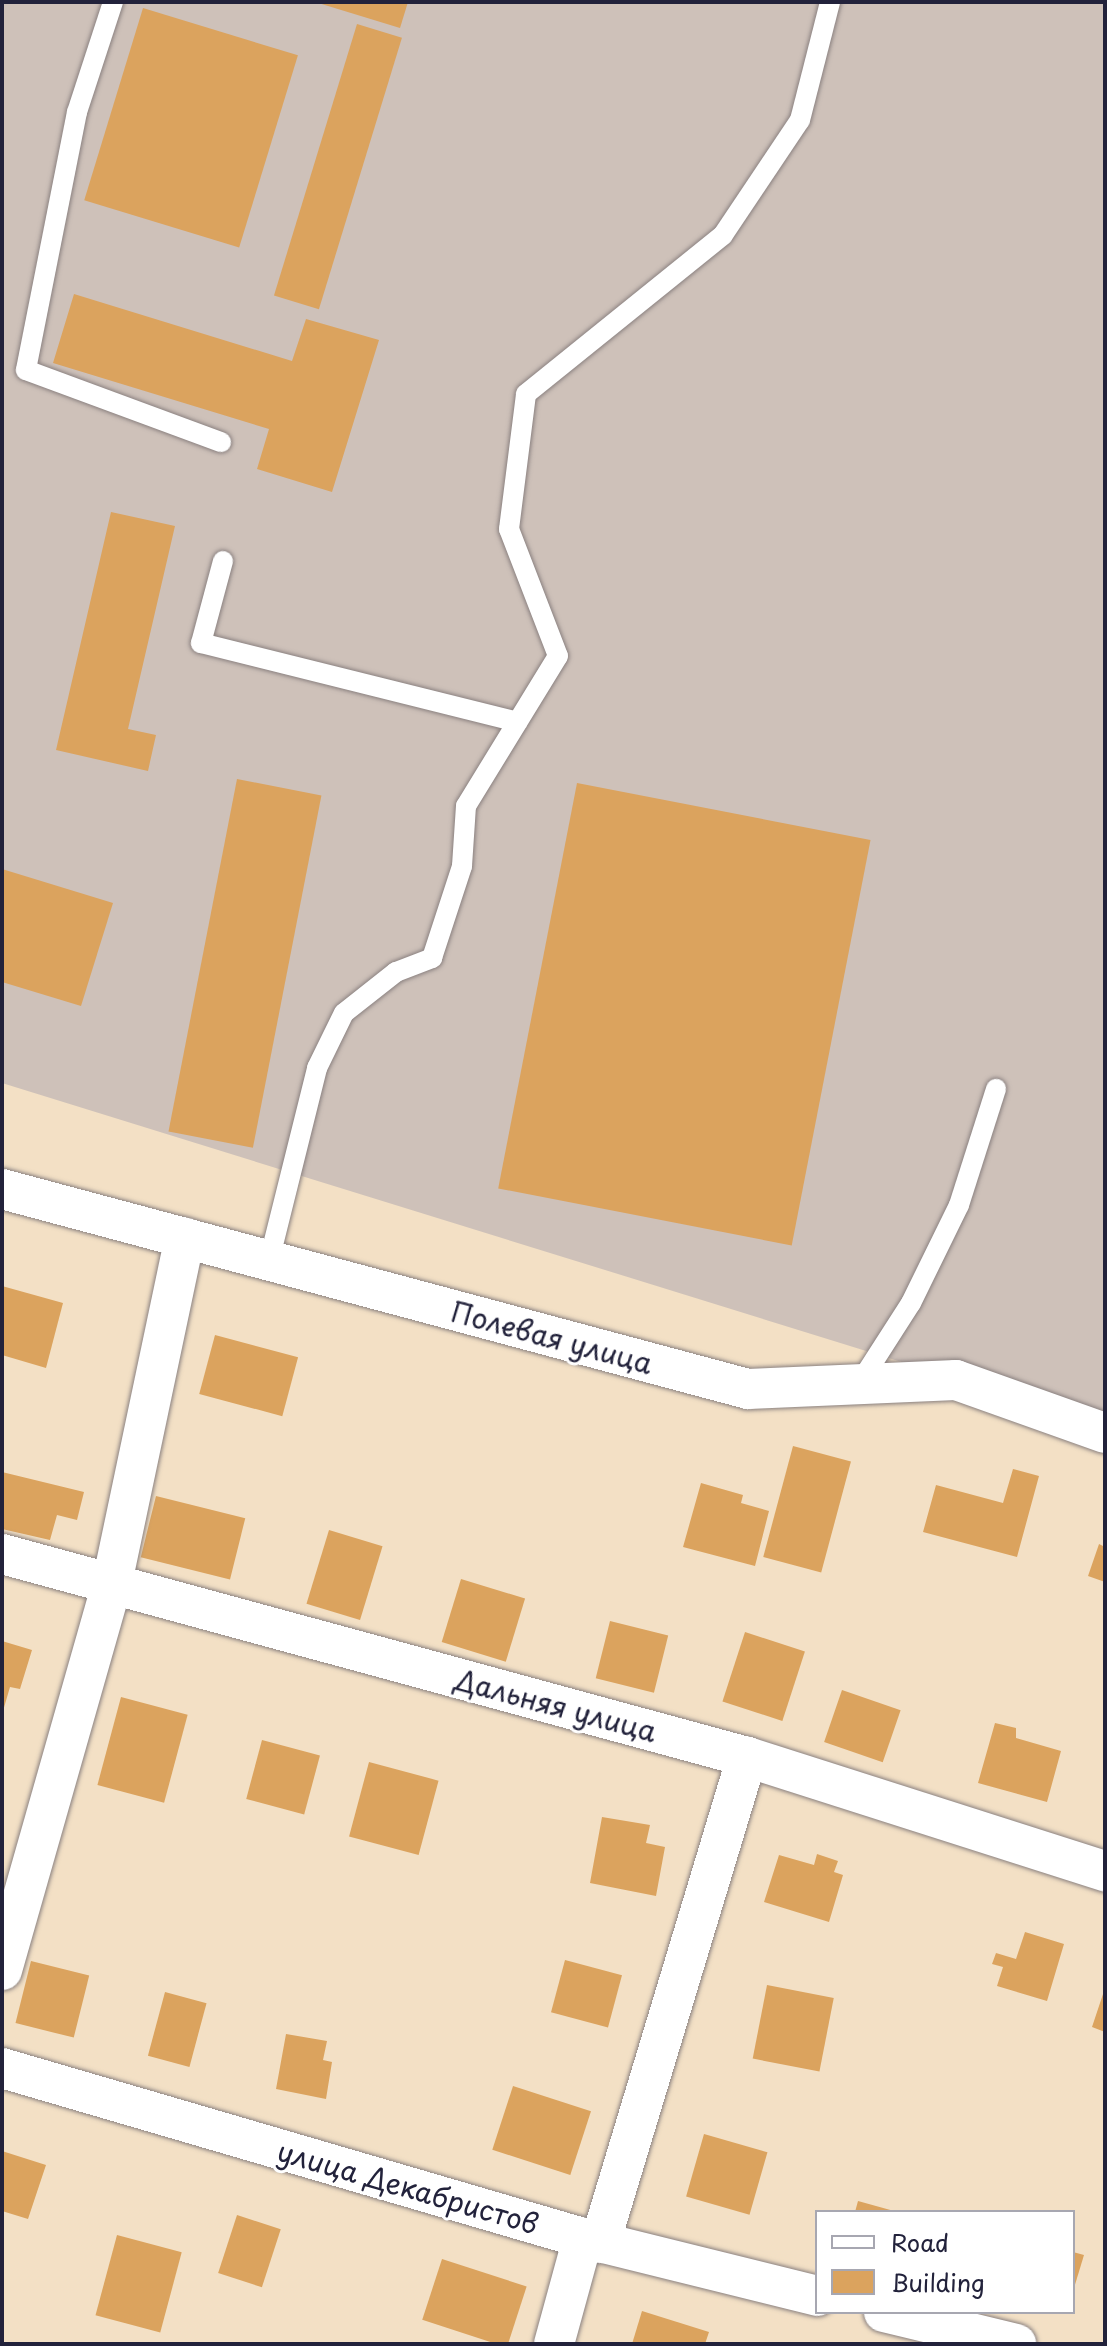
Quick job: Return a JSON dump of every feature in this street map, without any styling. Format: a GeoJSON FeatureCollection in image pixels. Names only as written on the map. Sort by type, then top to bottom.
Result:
{"type":"FeatureCollection","features":[{"type":"Feature","properties":{"kind":"street","name":"Полевая улица"},"geometry":{"type":"LineString","coordinates":[[2,1189],[748,1389],[956,1380],[1105,1433]]}},
{"type":"Feature","properties":{"kind":"street"},"geometry":{"type":"LineString","coordinates":[[2,1970],[112,1583],[185,1238]]}},
{"type":"Feature","properties":{"kind":"street","name":"Дальняя улица"},"geometry":{"type":"LineString","coordinates":[[2,1554],[747,1757],[1105,1871]]}},
{"type":"Feature","properties":{"kind":"street"},"geometry":{"type":"LineString","coordinates":[[554,2344],[591,2240],[747,1757]]}},
{"type":"Feature","properties":{"kind":"street","name":"улица Декабристов"},"geometry":{"type":"LineString","coordinates":[[2,2068],[591,2240],[815,2296]]}},
{"type":"Feature","properties":{"kind":"street"},"geometry":{"type":"LineString","coordinates":[[892,2314],[1016,2344]]}},
{"type":"Feature","properties":{"kind":"lane"},"geometry":{"type":"LineString","coordinates":[[113,2],[77,112],[26,370],[221,442]]}},
{"type":"Feature","properties":{"kind":"lane"},"geometry":{"type":"LineString","coordinates":[[269,1261],[317,1068],[344,1013],[396,972],[432,958],[462,866],[466,806],[558,656],[509,529],[526,394],[723,235],[800,120],[830,2]]}},
{"type":"Feature","properties":{"kind":"lane"},"geometry":{"type":"LineString","coordinates":[[223,561],[201,643],[517,722]]}},
{"type":"Feature","properties":{"kind":"lane"},"geometry":{"type":"LineString","coordinates":[[859,1384],[911,1303],[959,1205],[996,1089]]}},
{"type":"Feature","properties":{"kind":"shaded area"},"geometry":{"type":"Polygon","coordinates":[[[2,2],[1105,2],[1105,1425],[2,1083],[2,2]]]}},
{"type":"Feature","properties":{"kind":"building"},"geometry":{"type":"Polygon","coordinates":[[[315,2],[408,2],[400,28],[315,2]]]}},
{"type":"Feature","properties":{"kind":"building"},"geometry":{"type":"Polygon","coordinates":[[[143,8],[298,55],[239,248],[84,200],[143,8]]]}},
{"type":"Feature","properties":{"kind":"building"},"geometry":{"type":"Polygon","coordinates":[[[357,24],[402,38],[319,309],[274,296],[357,24]]]}},
{"type":"Feature","properties":{"kind":"building"},"geometry":{"type":"Polygon","coordinates":[[[74,294],[292,361],[306,319],[379,340],[332,492],[257,469],[269,429],[53,363],[74,294]]]}},
{"type":"Feature","properties":{"kind":"building"},"geometry":{"type":"Polygon","coordinates":[[[111,512],[175,526],[128,729],[156,735],[148,771],[56,750],[111,512]]]}},
{"type":"Feature","properties":{"kind":"building"},"geometry":{"type":"Polygon","coordinates":[[[237,779],[321,795],[253,1148],[168,1131],[237,779]]]}},
{"type":"Feature","properties":{"kind":"building"},"geometry":{"type":"Polygon","coordinates":[[[577,783],[871,840],[792,1245],[498,1188],[577,783]]]}},
{"type":"Feature","properties":{"kind":"building"},"geometry":{"type":"Polygon","coordinates":[[[2,869],[113,903],[81,1006],[2,982],[2,869]]]}},
{"type":"Feature","properties":{"kind":"building"},"geometry":{"type":"Polygon","coordinates":[[[2,1286],[63,1303],[46,1368],[2,1355],[2,1286]]]}},
{"type":"Feature","properties":{"kind":"building"},"geometry":{"type":"Polygon","coordinates":[[[215,1335],[298,1357],[282,1416],[199,1394],[215,1335]]]}},
{"type":"Feature","properties":{"kind":"building"},"geometry":{"type":"Polygon","coordinates":[[[793,1446],[851,1462],[821,1573],[763,1557],[793,1446]]]}},
{"type":"Feature","properties":{"kind":"building"},"geometry":{"type":"Polygon","coordinates":[[[1013,1469],[1039,1476],[1017,1557],[923,1532],[936,1485],[1003,1503],[1013,1469]]]}},
{"type":"Feature","properties":{"kind":"building"},"geometry":{"type":"Polygon","coordinates":[[[2,1472],[84,1492],[77,1520],[57,1515],[50,1540],[2,1529],[2,1472]]]}},
{"type":"Feature","properties":{"kind":"building"},"geometry":{"type":"Polygon","coordinates":[[[701,1483],[743,1495],[741,1503],[769,1511],[755,1566],[683,1547],[701,1483]]]}},
{"type":"Feature","properties":{"kind":"building"},"geometry":{"type":"Polygon","coordinates":[[[156,1496],[245,1518],[230,1579],[141,1557],[156,1496]]]}},
{"type":"Feature","properties":{"kind":"building"},"geometry":{"type":"Polygon","coordinates":[[[329,1530],[383,1546],[360,1620],[306,1604],[329,1530]]]}},
{"type":"Feature","properties":{"kind":"building"},"geometry":{"type":"Polygon","coordinates":[[[1099,1544],[1105,1547],[1105,1582],[1088,1576],[1099,1544]]]}},
{"type":"Feature","properties":{"kind":"building"},"geometry":{"type":"Polygon","coordinates":[[[461,1579],[525,1599],[506,1662],[442,1642],[461,1579]]]}},
{"type":"Feature","properties":{"kind":"building"},"geometry":{"type":"Polygon","coordinates":[[[610,1621],[668,1636],[654,1693],[596,1678],[610,1621]]]}},
{"type":"Feature","properties":{"kind":"building"},"geometry":{"type":"Polygon","coordinates":[[[745,1632],[805,1651],[782,1721],[722,1701],[745,1632]]]}},
{"type":"Feature","properties":{"kind":"building"},"geometry":{"type":"Polygon","coordinates":[[[2,1641],[32,1650],[20,1689],[10,1687],[3,1711],[2,1641]]]}},
{"type":"Feature","properties":{"kind":"building"},"geometry":{"type":"Polygon","coordinates":[[[842,1690],[901,1710],[883,1762],[824,1742],[842,1690]]]}},
{"type":"Feature","properties":{"kind":"building"},"geometry":{"type":"Polygon","coordinates":[[[121,1697],[188,1715],[164,1803],[97,1785],[121,1697]]]}},
{"type":"Feature","properties":{"kind":"building"},"geometry":{"type":"Polygon","coordinates":[[[995,1723],[1016,1728],[1016,1738],[1061,1751],[1047,1802],[978,1783],[995,1723]]]}},
{"type":"Feature","properties":{"kind":"building"},"geometry":{"type":"Polygon","coordinates":[[[262,1740],[320,1756],[304,1814],[246,1799],[262,1740]]]}},
{"type":"Feature","properties":{"kind":"building"},"geometry":{"type":"Polygon","coordinates":[[[369,1762],[439,1781],[419,1855],[349,1836],[369,1762]]]}},
{"type":"Feature","properties":{"kind":"building"},"geometry":{"type":"Polygon","coordinates":[[[602,1817],[650,1825],[646,1843],[665,1847],[656,1896],[590,1883],[602,1817]]]}},
{"type":"Feature","properties":{"kind":"building"},"geometry":{"type":"Polygon","coordinates":[[[817,1854],[838,1861],[834,1872],[843,1875],[829,1922],[764,1902],[779,1855],[814,1865],[817,1854]]]}},
{"type":"Feature","properties":{"kind":"building"},"geometry":{"type":"Polygon","coordinates":[[[1025,1932],[1064,1944],[1047,2001],[997,1986],[1003,1967],[992,1964],[996,1953],[1016,1959],[1025,1932]]]}},
{"type":"Feature","properties":{"kind":"building"},"geometry":{"type":"Polygon","coordinates":[[[565,1960],[622,1975],[608,2027],[551,2012],[565,1960]]]}},
{"type":"Feature","properties":{"kind":"building"},"geometry":{"type":"Polygon","coordinates":[[[31,1961],[89,1976],[74,2038],[16,2023],[31,1961]]]}},
{"type":"Feature","properties":{"kind":"building"},"geometry":{"type":"Polygon","coordinates":[[[767,1985],[834,1998],[819,2072],[753,2059],[767,1985]]]}},
{"type":"Feature","properties":{"kind":"building"},"geometry":{"type":"Polygon","coordinates":[[[1105,1991],[1105,2032],[1092,2027],[1105,1991]]]}},
{"type":"Feature","properties":{"kind":"building"},"geometry":{"type":"Polygon","coordinates":[[[165,1992],[207,2003],[189,2067],[148,2056],[165,1992]]]}},
{"type":"Feature","properties":{"kind":"building"},"geometry":{"type":"Polygon","coordinates":[[[286,2034],[327,2041],[323,2060],[332,2062],[326,2099],[276,2089],[286,2034]]]}},
{"type":"Feature","properties":{"kind":"building"},"geometry":{"type":"Polygon","coordinates":[[[513,2086],[591,2111],[570,2175],[492,2150],[513,2086]]]}},
{"type":"Feature","properties":{"kind":"building"},"geometry":{"type":"Polygon","coordinates":[[[704,2134],[767,2152],[750,2215],[686,2196],[704,2134]]]}},
{"type":"Feature","properties":{"kind":"building"},"geometry":{"type":"Polygon","coordinates":[[[2,2151],[46,2165],[28,2219],[2,2211],[2,2151]]]}},
{"type":"Feature","properties":{"kind":"building"},"geometry":{"type":"Polygon","coordinates":[[[858,2201],[890,2210],[856,2210],[858,2201]]]}},
{"type":"Feature","properties":{"kind":"building"},"geometry":{"type":"Polygon","coordinates":[[[237,2215],[281,2229],[262,2287],[218,2273],[237,2215]]]}},
{"type":"Feature","properties":{"kind":"building"},"geometry":{"type":"Polygon","coordinates":[[[117,2235],[182,2252],[160,2333],[96,2315],[117,2235]]]}},
{"type":"Feature","properties":{"kind":"building"},"geometry":{"type":"Polygon","coordinates":[[[1075,2253],[1084,2255],[1075,2285],[1075,2253]]]}},
{"type":"Feature","properties":{"kind":"building"},"geometry":{"type":"Polygon","coordinates":[[[442,2259],[527,2287],[508,2344],[496,2344],[422,2320],[442,2259]]]}},
{"type":"Feature","properties":{"kind":"building"},"geometry":{"type":"Polygon","coordinates":[[[642,2311],[709,2332],[705,2344],[632,2344],[642,2311]]]}}]}
